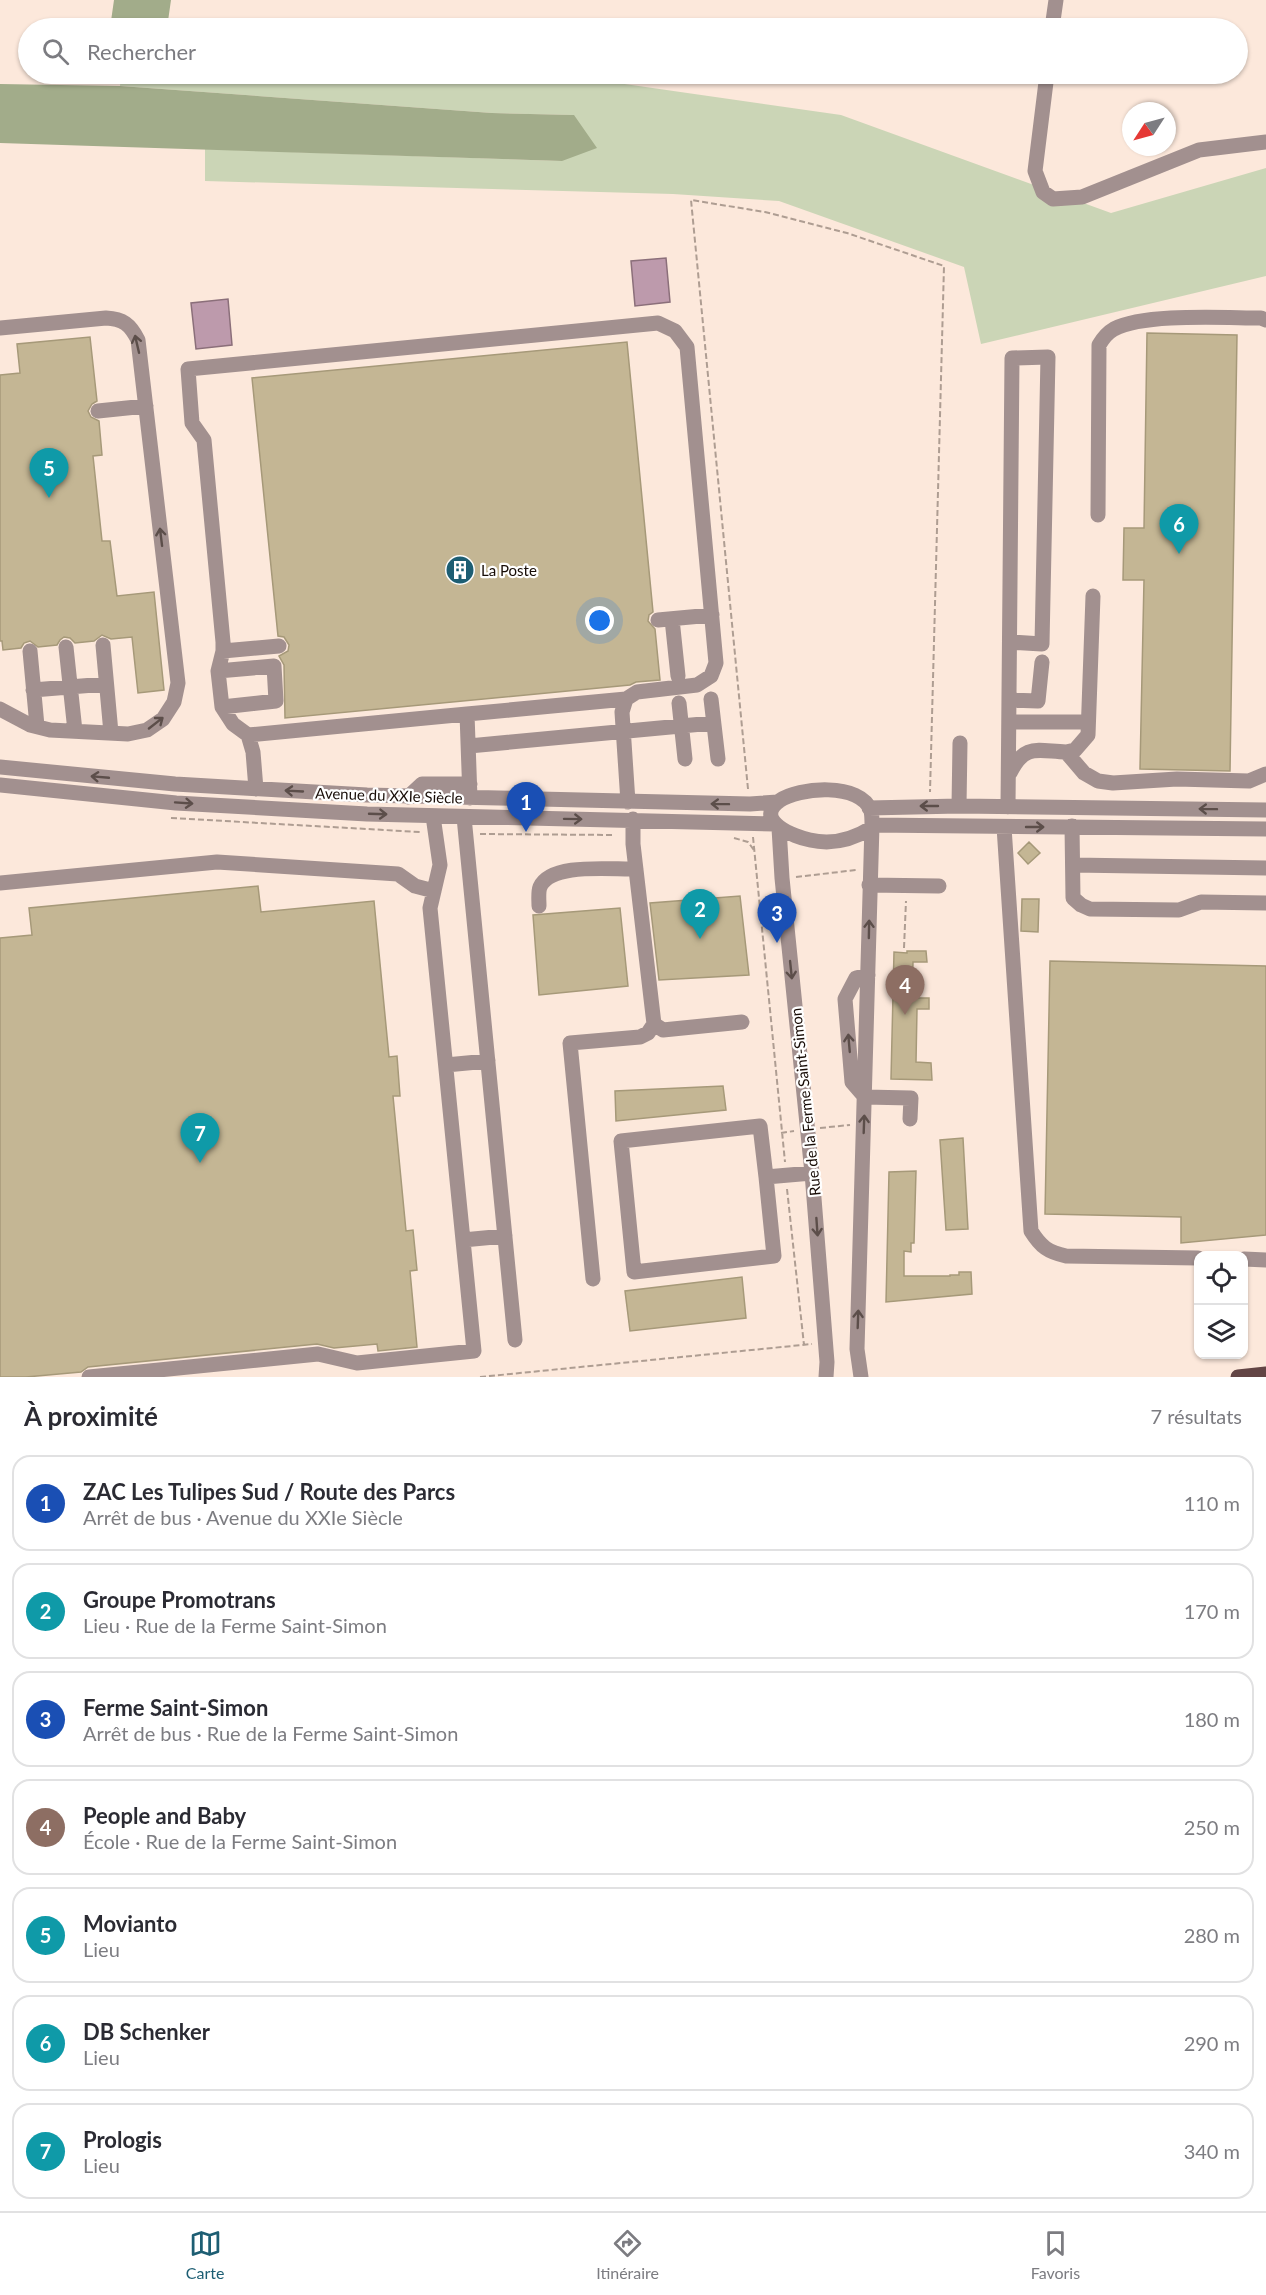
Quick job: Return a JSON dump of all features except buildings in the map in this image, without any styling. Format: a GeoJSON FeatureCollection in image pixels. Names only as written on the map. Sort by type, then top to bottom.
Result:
{"type":"FeatureCollection","features":[{"type":"Feature","properties":{"kind":"main road"},"geometry":{"type":"LineString","coordinates":[[1238,1377],[1266,1374]]}},
{"type":"Feature","properties":{"kind":"street"},"geometry":{"type":"LineString","coordinates":[[1053,18],[1056,0]]}},
{"type":"Feature","properties":{"kind":"street"},"geometry":{"type":"LineString","coordinates":[[1046,84],[1035,171],[1043,192],[1053,199],[1082,197],[1199,150],[1266,142]]}},
{"type":"Feature","properties":{"kind":"street"},"geometry":{"type":"LineString","coordinates":[[0,328],[106,318],[120,319],[132,327],[138,340],[178,683],[174,702],[163,719],[147,730],[128,734],[50,730],[0,709]]}},
{"type":"Feature","properties":{"kind":"street"},"geometry":{"type":"LineString","coordinates":[[1098,515],[1099,345],[1104,336],[1132,323],[1158,320],[1261,318],[1266,320]]}},
{"type":"Feature","properties":{"kind":"street"},"geometry":{"type":"LineString","coordinates":[[248,735],[627,699],[637,692],[697,685],[711,676],[716,663],[687,347],[675,331],[658,322],[188,369],[192,423],[204,440],[224,651],[218,671],[222,707],[233,724],[248,735],[253,752],[256,789]]}},
{"type":"Feature","properties":{"kind":"street"},"geometry":{"type":"LineString","coordinates":[[1008,807],[1012,358],[1048,357],[1042,644],[1010,642]]}},
{"type":"Feature","properties":{"kind":"street"},"geometry":{"type":"LineString","coordinates":[[98,411],[146,406]]}},
{"type":"Feature","properties":{"kind":"street"},"geometry":{"type":"LineString","coordinates":[[1008,775],[1017,758],[1024,753],[1076,750],[1088,735],[1093,596]]}},
{"type":"Feature","properties":{"kind":"street"},"geometry":{"type":"LineString","coordinates":[[678,676],[665,620],[712,615]]}},
{"type":"Feature","properties":{"kind":"street"},"geometry":{"type":"LineString","coordinates":[[103,645],[111,733]]}},
{"type":"Feature","properties":{"kind":"street"},"geometry":{"type":"LineString","coordinates":[[224,651],[279,646]]}},
{"type":"Feature","properties":{"kind":"street"},"geometry":{"type":"LineString","coordinates":[[66,647],[75,731]]}},
{"type":"Feature","properties":{"kind":"street"},"geometry":{"type":"LineString","coordinates":[[30,651],[37,726]]}},
{"type":"Feature","properties":{"kind":"street"},"geometry":{"type":"LineString","coordinates":[[1009,700],[1038,701],[1042,662]]}},
{"type":"Feature","properties":{"kind":"street"},"geometry":{"type":"LineString","coordinates":[[218,671],[274,666],[276,701],[222,707]]}},
{"type":"Feature","properties":{"kind":"street"},"geometry":{"type":"LineString","coordinates":[[33,690],[106,684]]}},
{"type":"Feature","properties":{"kind":"street"},"geometry":{"type":"LineString","coordinates":[[627,699],[622,712],[628,802]]}},
{"type":"Feature","properties":{"kind":"street"},"geometry":{"type":"LineString","coordinates":[[711,699],[718,759]]}},
{"type":"Feature","properties":{"kind":"street"},"geometry":{"type":"LineString","coordinates":[[679,703],[685,759]]}},
{"type":"Feature","properties":{"kind":"street"},"geometry":{"type":"LineString","coordinates":[[467,714],[470,791]]}},
{"type":"Feature","properties":{"kind":"street"},"geometry":{"type":"LineString","coordinates":[[1009,722],[1088,722]]}},
{"type":"Feature","properties":{"kind":"street"},"geometry":{"type":"LineString","coordinates":[[469,746],[713,723]]}},
{"type":"Feature","properties":{"kind":"street"},"geometry":{"type":"LineString","coordinates":[[959,807],[960,743]]}},
{"type":"Feature","properties":{"kind":"street"},"geometry":{"type":"LineString","coordinates":[[1066,752],[1084,773],[1098,781],[1113,783],[1177,779],[1249,781],[1266,774]]}},
{"type":"Feature","properties":{"kind":"street","name":"Avenue du XXIe Siècle"},"geometry":{"type":"LineString","coordinates":[[0,767],[175,784],[408,797],[470,791],[628,802],[750,804],[778,802],[810,790],[832,790],[850,793],[863,800],[869,808]]}},
{"type":"Feature","properties":{"kind":"street","name":"Avenue du XXIe Siècle"},"geometry":{"type":"LineString","coordinates":[[0,785],[176,802],[367,814],[633,819],[777,826]]}},
{"type":"Feature","properties":{"kind":"street","name":"Rue de la Ferme Saint-Simon"},"geometry":{"type":"LineString","coordinates":[[778,802],[772,809],[772,819],[777,826],[813,1173],[826,1377]]}},
{"type":"Feature","properties":{"kind":"street"},"geometry":{"type":"LineString","coordinates":[[861,1377],[857,1349],[868,975],[871,826],[869,808],[929,806],[1266,810]]}},
{"type":"Feature","properties":{"kind":"street"},"geometry":{"type":"LineString","coordinates":[[89,1377],[318,1354],[357,1363],[474,1352],[430,908],[440,866],[433,816]]}},
{"type":"Feature","properties":{"kind":"street"},"geometry":{"type":"LineString","coordinates":[[464,817],[515,1340]]}},
{"type":"Feature","properties":{"kind":"street"},"geometry":{"type":"LineString","coordinates":[[593,1279],[570,1043],[640,1038],[648,1033],[654,1024],[633,844],[633,819]]}},
{"type":"Feature","properties":{"kind":"street"},"geometry":{"type":"LineString","coordinates":[[777,826],[799,838],[822,843],[858,837],[871,826],[1266,829]]}},
{"type":"Feature","properties":{"kind":"street"},"geometry":{"type":"LineString","coordinates":[[1072,826],[1073,898],[1090,909],[1179,910],[1201,902],[1266,903]]}},
{"type":"Feature","properties":{"kind":"street"},"geometry":{"type":"LineString","coordinates":[[1004,827],[1031,1231],[1038,1243],[1048,1252],[1066,1256],[1194,1258]]}},
{"type":"Feature","properties":{"kind":"street"},"geometry":{"type":"LineString","coordinates":[[0,883],[217,861],[398,873],[415,886],[434,891]]}},
{"type":"Feature","properties":{"kind":"street"},"geometry":{"type":"LineString","coordinates":[[1073,865],[1266,868]]}},
{"type":"Feature","properties":{"kind":"street"},"geometry":{"type":"LineString","coordinates":[[539,906],[539,889],[550,875],[564,870],[636,869]]}},
{"type":"Feature","properties":{"kind":"street"},"geometry":{"type":"LineString","coordinates":[[869,885],[939,886]]}},
{"type":"Feature","properties":{"kind":"street"},"geometry":{"type":"LineString","coordinates":[[865,1098],[852,1082],[845,999],[856,978],[868,975]]}},
{"type":"Feature","properties":{"kind":"street"},"geometry":{"type":"LineString","coordinates":[[654,1024],[663,1030],[742,1022]]}},
{"type":"Feature","properties":{"kind":"street"},"geometry":{"type":"LineString","coordinates":[[446,1065],[488,1061]]}},
{"type":"Feature","properties":{"kind":"street"},"geometry":{"type":"LineString","coordinates":[[865,1098],[911,1098],[910,1119]]}},
{"type":"Feature","properties":{"kind":"street"},"geometry":{"type":"LineString","coordinates":[[760,1126],[766,1177],[774,1256],[634,1272],[621,1141],[760,1126]]}},
{"type":"Feature","properties":{"kind":"street"},"geometry":{"type":"LineString","coordinates":[[766,1177],[813,1173]]}},
{"type":"Feature","properties":{"kind":"street"},"geometry":{"type":"LineString","coordinates":[[463,1240],[505,1236]]}},
{"type":"Feature","properties":{"kind":"street"},"geometry":{"type":"LineString","coordinates":[[1248,1259],[1266,1260]]}},
{"type":"Feature","properties":{"kind":"path"},"geometry":{"type":"LineString","coordinates":[[750,804],[691,200],[765,212],[837,231],[944,266],[929,806]]}},
{"type":"Feature","properties":{"kind":"path"},"geometry":{"type":"LineString","coordinates":[[751,825],[804,1345]]}},
{"type":"Feature","properties":{"kind":"path"},"geometry":{"type":"LineString","coordinates":[[758,880],[869,869]]}},
{"type":"Feature","properties":{"kind":"path"},"geometry":{"type":"LineString","coordinates":[[904,948],[906,886]]}},
{"type":"Feature","properties":{"kind":"path"},"geometry":{"type":"LineString","coordinates":[[480,1377],[825,1343]]}},
{"type":"Feature","properties":{"kind":"green space"},"geometry":{"type":"Polygon","coordinates":[[[114,0],[171,0],[168,18],[111,18],[114,0]]]}},
{"type":"Feature","properties":{"kind":"green space"},"geometry":{"type":"Polygon","coordinates":[[[0,84],[120,86],[492,113],[574,115],[597,148],[562,161],[0,143],[0,84]]]}},
{"type":"Feature","properties":{"kind":"green space"},"geometry":{"type":"Polygon","coordinates":[[[120,84],[625,84],[841,115],[1111,213],[1266,168],[1266,276],[981,344],[964,267],[779,201],[673,194],[205,181],[205,149],[562,161],[574,115],[492,113],[120,86],[120,84]]]}},
{"type":"Feature","properties":{"kind":"shaded area"},"geometry":{"type":"Polygon","coordinates":[[[666,258],[670,302],[635,306],[631,261],[666,258]]]}},
{"type":"Feature","properties":{"kind":"shaded area"},"geometry":{"type":"Polygon","coordinates":[[[228,299],[232,345],[196,349],[191,303],[228,299]]]}},
{"type":"Feature","properties":{"kind":"place","name":"Movianto"},"geometry":{"type":"Point","coordinates":[49,498]}},
{"type":"Feature","properties":{"kind":"place","name":"DB Schenker"},"geometry":{"type":"Point","coordinates":[1179,554]}},
{"type":"Feature","properties":{"kind":"place","name":"La Poste"},"geometry":{"type":"Point","coordinates":[460,570]}},
{"type":"Feature","properties":{"kind":"place","name":"ZAC Les Tulipes Sud / Route des Parcs"},"geometry":{"type":"Point","coordinates":[526,832]}},
{"type":"Feature","properties":{"kind":"place","name":"Groupe Promotrans"},"geometry":{"type":"Point","coordinates":[700,939]}},
{"type":"Feature","properties":{"kind":"place","name":"Ferme Saint-Simon"},"geometry":{"type":"Point","coordinates":[777,943]}},
{"type":"Feature","properties":{"kind":"place","name":"People and Baby"},"geometry":{"type":"Point","coordinates":[905,1015]}},
{"type":"Feature","properties":{"kind":"place","name":"Prologis"},"geometry":{"type":"Point","coordinates":[200,1163]}}]}
